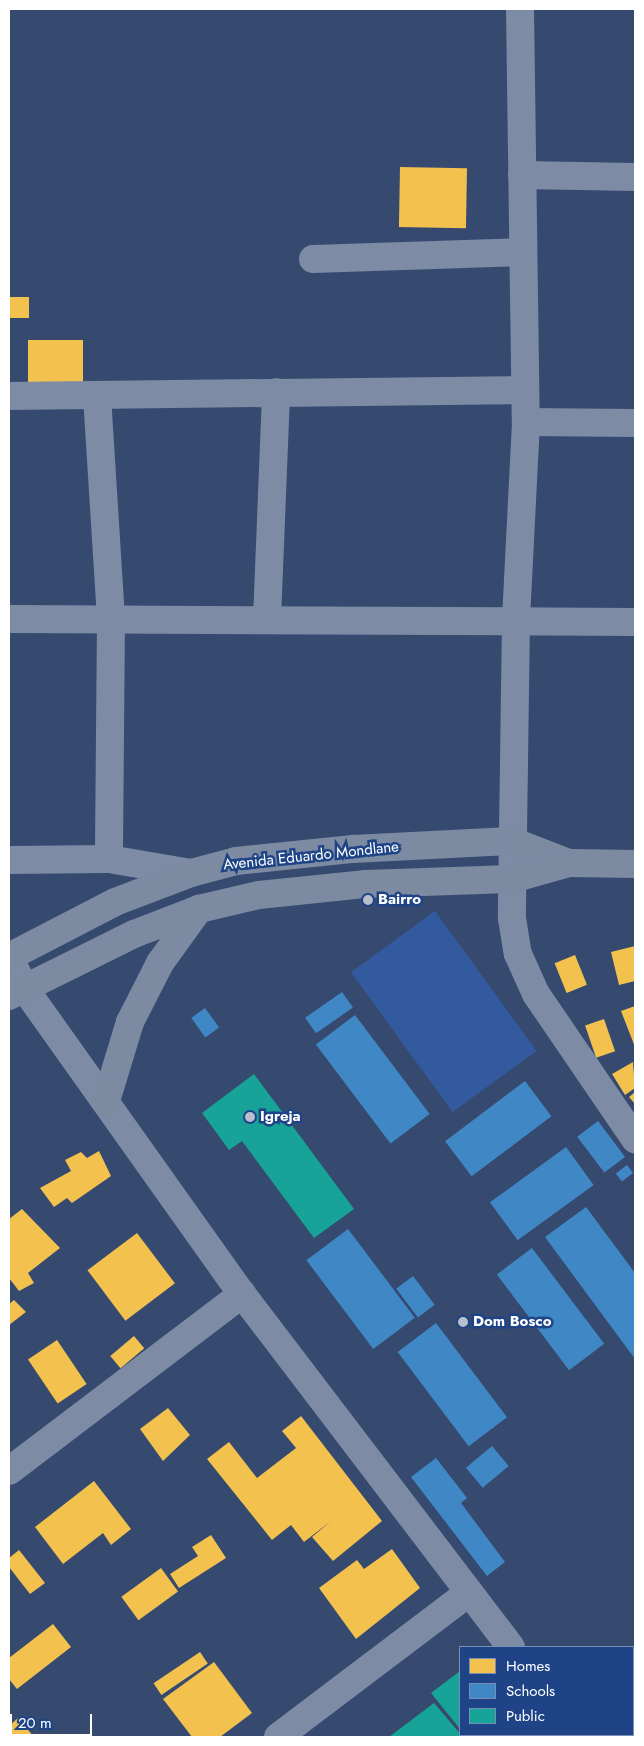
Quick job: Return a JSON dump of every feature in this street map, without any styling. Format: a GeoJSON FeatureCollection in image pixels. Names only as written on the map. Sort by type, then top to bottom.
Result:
{"type":"FeatureCollection","features":[{"type":"Feature","properties":{"kind":"main road","name":"Avenida Eduardo Mondlane"},"geometry":{"type":"LineString","coordinates":[[9,957],[68,923],[191,873],[236,861],[353,849],[512,841],[569,863]]}},
{"type":"Feature","properties":{"kind":"main road","name":"Avenida Eduardo Mondlane"},"geometry":{"type":"LineString","coordinates":[[17,992],[134,934],[200,909],[259,894],[357,885],[512,879],[569,863],[635,864]]}},
{"type":"Feature","properties":{"kind":"main road"},"geometry":{"type":"LineString","coordinates":[[106,1101],[130,1022],[160,963],[200,909]]}},
{"type":"Feature","properties":{"kind":"street"},"geometry":{"type":"LineString","coordinates":[[520,9],[522,390],[526,422],[516,619],[512,841],[512,879],[518,954],[536,994],[635,1139]]}},
{"type":"Feature","properties":{"kind":"street"},"geometry":{"type":"LineString","coordinates":[[522,175],[635,177]]}},
{"type":"Feature","properties":{"kind":"street"},"geometry":{"type":"LineString","coordinates":[[313,259],[521,252]]}},
{"type":"Feature","properties":{"kind":"street"},"geometry":{"type":"LineString","coordinates":[[9,396],[522,390]]}},
{"type":"Feature","properties":{"kind":"street"},"geometry":{"type":"LineString","coordinates":[[267,618],[276,392]]}},
{"type":"Feature","properties":{"kind":"street"},"geometry":{"type":"LineString","coordinates":[[97,396],[111,619],[108,859]]}},
{"type":"Feature","properties":{"kind":"street"},"geometry":{"type":"LineString","coordinates":[[526,422],[635,423]]}},
{"type":"Feature","properties":{"kind":"street"},"geometry":{"type":"LineString","coordinates":[[9,619],[516,619],[635,622]]}},
{"type":"Feature","properties":{"kind":"street"},"geometry":{"type":"LineString","coordinates":[[9,860],[108,859],[191,873]]}},
{"type":"Feature","properties":{"kind":"street"},"geometry":{"type":"LineString","coordinates":[[9,957],[17,992],[106,1101],[242,1294],[467,1594],[510,1646]]}},
{"type":"Feature","properties":{"kind":"street"},"geometry":{"type":"LineString","coordinates":[[9,1471],[242,1294]]}},
{"type":"Feature","properties":{"kind":"street"},"geometry":{"type":"LineString","coordinates":[[278,1737],[467,1594]]}},
{"type":"Feature","properties":{"kind":"shaded area"},"geometry":{"type":"Polygon","coordinates":[[[435,911],[537,1051],[453,1112],[351,972],[435,911]]]}},
{"type":"Feature","properties":{"kind":"building: Homes"},"geometry":{"type":"Polygon","coordinates":[[[400,167],[467,168],[466,228],[399,227],[400,167]]]}},
{"type":"Feature","properties":{"kind":"building: Homes"},"geometry":{"type":"Polygon","coordinates":[[[9,297],[29,297],[29,318],[9,318],[9,297]]]}},
{"type":"Feature","properties":{"kind":"building: Homes"},"geometry":{"type":"Polygon","coordinates":[[[28,340],[83,340],[83,387],[28,387],[28,340]]]}},
{"type":"Feature","properties":{"kind":"building: Homes"},"geometry":{"type":"Polygon","coordinates":[[[635,946],[635,981],[619,985],[611,952],[635,946]]]}},
{"type":"Feature","properties":{"kind":"building: Homes"},"geometry":{"type":"Polygon","coordinates":[[[575,955],[587,985],[567,993],[555,963],[575,955]]]}},
{"type":"Feature","properties":{"kind":"building: Homes"},"geometry":{"type":"Polygon","coordinates":[[[635,1006],[635,1047],[621,1011],[635,1006]]]}},
{"type":"Feature","properties":{"kind":"building: Homes"},"geometry":{"type":"Polygon","coordinates":[[[604,1019],[615,1051],[596,1058],[585,1026],[604,1019]]]}},
{"type":"Feature","properties":{"kind":"building: Homes"},"geometry":{"type":"Polygon","coordinates":[[[633,1062],[635,1088],[625,1095],[612,1074],[633,1062]]]}},
{"type":"Feature","properties":{"kind":"building: Homes"},"geometry":{"type":"Polygon","coordinates":[[[635,1092],[635,1104],[629,1097],[635,1092]]]}},
{"type":"Feature","properties":{"kind":"building: Homes"},"geometry":{"type":"Polygon","coordinates":[[[99,1151],[111,1176],[72,1203],[67,1198],[54,1207],[40,1188],[71,1171],[65,1160],[81,1152],[87,1158],[99,1151]]]}},
{"type":"Feature","properties":{"kind":"building: Homes"},"geometry":{"type":"Polygon","coordinates":[[[22,1209],[60,1248],[28,1273],[34,1283],[19,1291],[9,1278],[9,1219],[22,1209]]]}},
{"type":"Feature","properties":{"kind":"building: Homes"},"geometry":{"type":"Polygon","coordinates":[[[137,1233],[175,1283],[125,1321],[87,1270],[137,1233]]]}},
{"type":"Feature","properties":{"kind":"building: Homes"},"geometry":{"type":"Polygon","coordinates":[[[14,1300],[26,1312],[9,1325],[9,1304],[14,1300]]]}},
{"type":"Feature","properties":{"kind":"building: Homes"},"geometry":{"type":"Polygon","coordinates":[[[134,1336],[144,1348],[121,1368],[110,1356],[134,1336]]]}},
{"type":"Feature","properties":{"kind":"building: Homes"},"geometry":{"type":"Polygon","coordinates":[[[57,1340],[87,1384],[58,1404],[28,1360],[57,1340]]]}},
{"type":"Feature","properties":{"kind":"building: Homes"},"geometry":{"type":"Polygon","coordinates":[[[168,1408],[190,1435],[163,1461],[140,1429],[168,1408]]]}},
{"type":"Feature","properties":{"kind":"building: Homes"},"geometry":{"type":"Polygon","coordinates":[[[301,1416],[382,1521],[333,1561],[312,1537],[331,1521],[304,1542],[291,1525],[272,1540],[207,1459],[229,1442],[257,1478],[296,1448],[282,1431],[301,1416]]]}},
{"type":"Feature","properties":{"kind":"building: Homes"},"geometry":{"type":"Polygon","coordinates":[[[94,1481],[131,1529],[111,1545],[103,1533],[63,1564],[35,1527],[94,1481]]]}},
{"type":"Feature","properties":{"kind":"building: Homes"},"geometry":{"type":"Polygon","coordinates":[[[211,1535],[226,1558],[179,1588],[170,1574],[198,1556],[192,1547],[211,1535]]]}},
{"type":"Feature","properties":{"kind":"building: Homes"},"geometry":{"type":"Polygon","coordinates":[[[392,1549],[420,1588],[356,1639],[319,1588],[357,1560],[364,1569],[392,1549]]]}},
{"type":"Feature","properties":{"kind":"building: Homes"},"geometry":{"type":"Polygon","coordinates":[[[19,1550],[45,1583],[30,1594],[9,1567],[9,1558],[19,1550]]]}},
{"type":"Feature","properties":{"kind":"building: Homes"},"geometry":{"type":"Polygon","coordinates":[[[161,1568],[178,1591],[138,1620],[121,1597],[161,1568]]]}},
{"type":"Feature","properties":{"kind":"building: Homes"},"geometry":{"type":"Polygon","coordinates":[[[53,1624],[71,1647],[17,1689],[9,1679],[9,1658],[53,1624]]]}},
{"type":"Feature","properties":{"kind":"building: Homes"},"geometry":{"type":"Polygon","coordinates":[[[200,1652],[208,1664],[161,1695],[154,1683],[200,1652]]]}},
{"type":"Feature","properties":{"kind":"building: Homes"},"geometry":{"type":"Polygon","coordinates":[[[214,1662],[252,1713],[220,1737],[192,1737],[163,1699],[214,1662]]]}},
{"type":"Feature","properties":{"kind":"building: Homes"},"geometry":{"type":"Polygon","coordinates":[[[18,1718],[34,1737],[9,1737],[9,1726],[18,1718]]]}},
{"type":"Feature","properties":{"kind":"building: Schools"},"geometry":{"type":"Polygon","coordinates":[[[342,992],[353,1008],[316,1033],[305,1018],[342,992]]]}},
{"type":"Feature","properties":{"kind":"building: Schools"},"geometry":{"type":"Polygon","coordinates":[[[205,1008],[219,1027],[205,1037],[191,1018],[205,1008]]]}},
{"type":"Feature","properties":{"kind":"building: Schools"},"geometry":{"type":"Polygon","coordinates":[[[355,1015],[430,1114],[390,1144],[316,1044],[355,1015]]]}},
{"type":"Feature","properties":{"kind":"building: Schools"},"geometry":{"type":"Polygon","coordinates":[[[525,1081],[551,1116],[472,1176],[445,1141],[525,1081]]]}},
{"type":"Feature","properties":{"kind":"building: Schools"},"geometry":{"type":"Polygon","coordinates":[[[598,1121],[625,1157],[604,1173],[577,1137],[598,1121]]]}},
{"type":"Feature","properties":{"kind":"building: Schools"},"geometry":{"type":"Polygon","coordinates":[[[566,1147],[594,1185],[518,1240],[490,1202],[566,1147]]]}},
{"type":"Feature","properties":{"kind":"building: Schools"},"geometry":{"type":"Polygon","coordinates":[[[627,1165],[633,1173],[622,1181],[616,1173],[627,1165]]]}},
{"type":"Feature","properties":{"kind":"building: Schools"},"geometry":{"type":"Polygon","coordinates":[[[586,1207],[635,1273],[635,1359],[545,1237],[586,1207]]]}},
{"type":"Feature","properties":{"kind":"building: Schools"},"geometry":{"type":"Polygon","coordinates":[[[348,1229],[415,1318],[373,1349],[306,1260],[348,1229]]]}},
{"type":"Feature","properties":{"kind":"building: Schools"},"geometry":{"type":"Polygon","coordinates":[[[532,1248],[604,1344],[569,1370],[497,1274],[532,1248]]]}},
{"type":"Feature","properties":{"kind":"building: Schools"},"geometry":{"type":"Polygon","coordinates":[[[413,1276],[435,1305],[418,1317],[396,1289],[413,1276]]]}},
{"type":"Feature","properties":{"kind":"building: Schools"},"geometry":{"type":"Polygon","coordinates":[[[436,1323],[507,1417],[469,1446],[398,1352],[436,1323]]]}},
{"type":"Feature","properties":{"kind":"building: Schools"},"geometry":{"type":"Polygon","coordinates":[[[492,1446],[509,1466],[483,1488],[466,1468],[492,1446]]]}},
{"type":"Feature","properties":{"kind":"building: Schools"},"geometry":{"type":"Polygon","coordinates":[[[436,1458],[467,1498],[461,1503],[505,1562],[487,1576],[411,1477],[436,1458]]]}},
{"type":"Feature","properties":{"kind":"building: Public"},"geometry":{"type":"Polygon","coordinates":[[[254,1074],[354,1209],[314,1238],[242,1141],[229,1150],[202,1113],[254,1074]]]}},
{"type":"Feature","properties":{"kind":"building: Public"},"geometry":{"type":"Polygon","coordinates":[[[459,1672],[459,1728],[431,1693],[459,1672]]]}},
{"type":"Feature","properties":{"kind":"building: Public"},"geometry":{"type":"Polygon","coordinates":[[[434,1703],[459,1732],[459,1736],[463,1737],[389,1737],[434,1703]]]}},
{"type":"Feature","properties":{"kind":"building: Public"},"geometry":{"type":"Polygon","coordinates":[[[465,1736],[531,1736],[531,1737],[465,1736]]]}},
{"type":"Feature","properties":{"kind":"place","name":"Bairro"},"geometry":{"type":"Point","coordinates":[368,900]}},
{"type":"Feature","properties":{"kind":"place","name":"Igreja"},"geometry":{"type":"Point","coordinates":[250,1117]}},
{"type":"Feature","properties":{"kind":"place","name":"Dom Bosco"},"geometry":{"type":"Point","coordinates":[463,1322]}}]}
